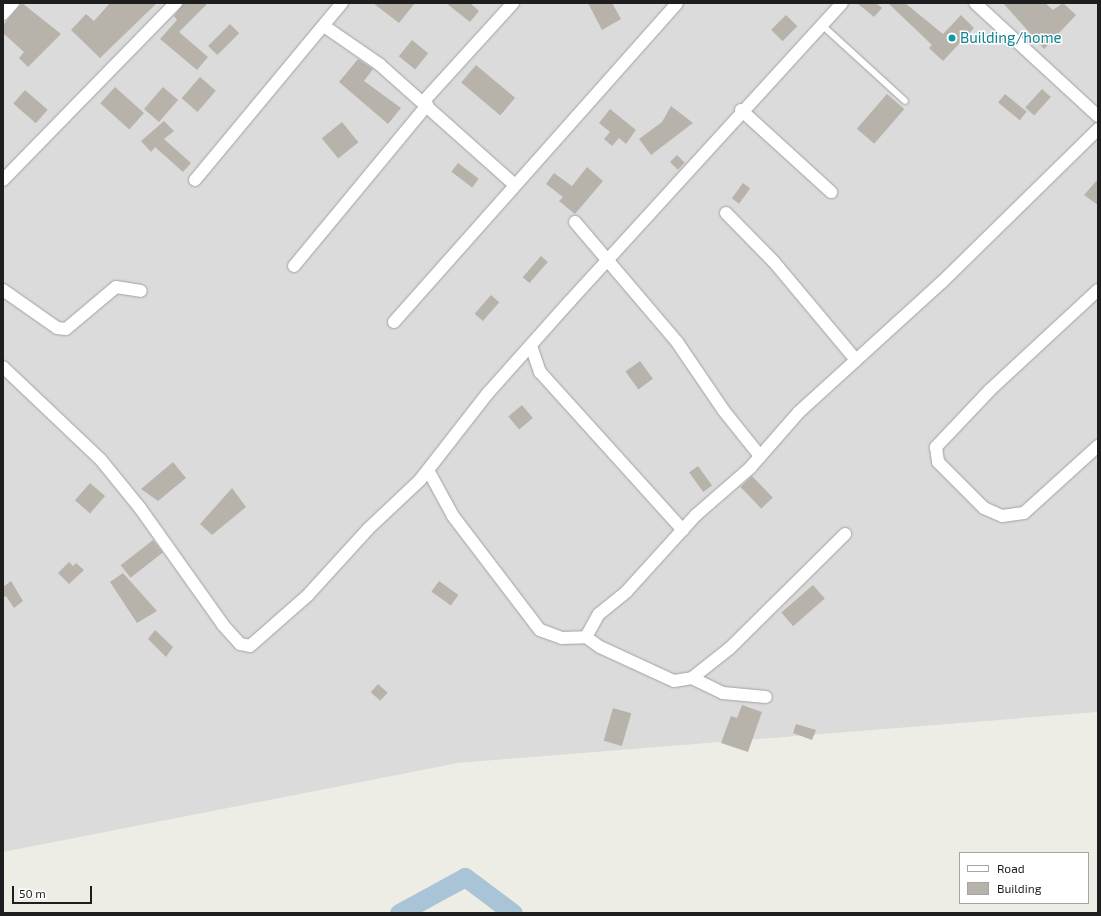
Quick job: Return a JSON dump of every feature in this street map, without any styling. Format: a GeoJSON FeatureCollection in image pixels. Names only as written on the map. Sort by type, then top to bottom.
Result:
{"type":"FeatureCollection","features":[{"type":"Feature","properties":{"kind":"street"},"geometry":{"type":"LineString","coordinates":[[3,14],[13,3]]}},
{"type":"Feature","properties":{"kind":"street"},"geometry":{"type":"LineString","coordinates":[[3,180],[176,3]]}},
{"type":"Feature","properties":{"kind":"street"},"geometry":{"type":"LineString","coordinates":[[195,180],[342,3]]}},
{"type":"Feature","properties":{"kind":"street"},"geometry":{"type":"LineString","coordinates":[[294,266],[425,103],[514,3]]}},
{"type":"Feature","properties":{"kind":"street"},"geometry":{"type":"LineString","coordinates":[[394,322],[677,3]]}},
{"type":"Feature","properties":{"kind":"street"},"geometry":{"type":"LineString","coordinates":[[3,367],[101,460],[140,508],[223,625],[240,644],[250,646],[308,595],[428,470],[531,346],[609,261],[741,110],[823,26],[842,3]]}},
{"type":"Feature","properties":{"kind":"street"},"geometry":{"type":"LineString","coordinates":[[975,3],[1098,116]]}},
{"type":"Feature","properties":{"kind":"street"},"geometry":{"type":"LineString","coordinates":[[324,26],[379,64],[515,184]]}},
{"type":"Feature","properties":{"kind":"street"},"geometry":{"type":"LineString","coordinates":[[741,110],[831,192]]}},
{"type":"Feature","properties":{"kind":"street"},"geometry":{"type":"LineString","coordinates":[[586,637],[599,614],[627,591],[683,530],[760,456],[798,412],[942,282],[1098,129]]}},
{"type":"Feature","properties":{"kind":"street"},"geometry":{"type":"LineString","coordinates":[[726,213],[774,262],[856,360]]}},
{"type":"Feature","properties":{"kind":"street"},"geometry":{"type":"LineString","coordinates":[[575,222],[678,342],[724,411],[760,456]]}},
{"type":"Feature","properties":{"kind":"street"},"geometry":{"type":"LineString","coordinates":[[3,290],[57,328],[66,330],[116,287],[141,291]]}},
{"type":"Feature","properties":{"kind":"street"},"geometry":{"type":"LineString","coordinates":[[1098,290],[990,390],[936,447],[938,462],[984,508],[1002,516],[1024,513],[1098,446]]}},
{"type":"Feature","properties":{"kind":"street"},"geometry":{"type":"LineString","coordinates":[[531,346],[540,372],[683,530]]}},
{"type":"Feature","properties":{"kind":"street"},"geometry":{"type":"LineString","coordinates":[[428,470],[453,516],[540,630],[562,638],[586,637],[600,647],[674,681],[692,678],[730,648],[844,534]]}},
{"type":"Feature","properties":{"kind":"street"},"geometry":{"type":"LineString","coordinates":[[692,678],[723,693],[766,697]]}},
{"type":"Feature","properties":{"kind":"lane"},"geometry":{"type":"LineString","coordinates":[[823,26],[905,101]]}},
{"type":"Feature","properties":{"kind":"shaded area"},"geometry":{"type":"Polygon","coordinates":[[[3,3],[1098,3],[1098,712],[458,763],[3,852],[3,3]]]}},
{"type":"Feature","properties":{"kind":"building"},"geometry":{"type":"Polygon","coordinates":[[[22,3],[61,34],[28,67],[19,58],[24,52],[3,33],[3,25],[22,3]]]}},
{"type":"Feature","properties":{"kind":"building"},"geometry":{"type":"Polygon","coordinates":[[[110,3],[157,3],[100,58],[71,30],[86,14],[94,21],[110,3]]]}},
{"type":"Feature","properties":{"kind":"building"},"geometry":{"type":"Polygon","coordinates":[[[184,3],[208,3],[179,32],[208,57],[197,70],[160,39],[177,20],[174,16],[184,3]]]}},
{"type":"Feature","properties":{"kind":"building"},"geometry":{"type":"Polygon","coordinates":[[[373,3],[415,3],[399,23],[373,3]]]}},
{"type":"Feature","properties":{"kind":"building"},"geometry":{"type":"Polygon","coordinates":[[[446,3],[470,3],[479,11],[470,22],[446,3]]]}},
{"type":"Feature","properties":{"kind":"building"},"geometry":{"type":"Polygon","coordinates":[[[588,3],[612,3],[621,19],[602,30],[588,3]]]}},
{"type":"Feature","properties":{"kind":"building"},"geometry":{"type":"Polygon","coordinates":[[[857,3],[876,3],[882,8],[874,17],[857,3]]]}},
{"type":"Feature","properties":{"kind":"building"},"geometry":{"type":"Polygon","coordinates":[[[888,3],[905,3],[943,34],[961,15],[974,28],[943,61],[929,48],[932,45],[888,3]]]}},
{"type":"Feature","properties":{"kind":"building"},"geometry":{"type":"Polygon","coordinates":[[[1003,3],[1045,3],[1053,10],[1063,3],[1076,15],[1044,49],[1003,3]]]}},
{"type":"Feature","properties":{"kind":"building"},"geometry":{"type":"Polygon","coordinates":[[[786,15],[797,26],[782,41],[771,30],[786,15]]]}},
{"type":"Feature","properties":{"kind":"building"},"geometry":{"type":"Polygon","coordinates":[[[230,24],[239,33],[217,55],[208,46],[230,24]]]}},
{"type":"Feature","properties":{"kind":"building"},"geometry":{"type":"Polygon","coordinates":[[[412,40],[428,53],[415,70],[399,56],[412,40]]]}},
{"type":"Feature","properties":{"kind":"building"},"geometry":{"type":"Polygon","coordinates":[[[358,59],[373,69],[364,81],[401,108],[388,124],[339,82],[358,59]]]}},
{"type":"Feature","properties":{"kind":"building"},"geometry":{"type":"Polygon","coordinates":[[[476,65],[515,98],[500,115],[461,83],[476,65]]]}},
{"type":"Feature","properties":{"kind":"building"},"geometry":{"type":"Polygon","coordinates":[[[200,77],[216,91],[197,112],[182,98],[200,77]]]}},
{"type":"Feature","properties":{"kind":"building"},"geometry":{"type":"Polygon","coordinates":[[[115,87],[144,113],[129,129],[100,103],[115,87]]]}},
{"type":"Feature","properties":{"kind":"building"},"geometry":{"type":"Polygon","coordinates":[[[163,87],[178,100],[159,122],[144,109],[163,87]]]}},
{"type":"Feature","properties":{"kind":"building"},"geometry":{"type":"Polygon","coordinates":[[[1042,89],[1051,97],[1034,116],[1025,108],[1042,89]]]}},
{"type":"Feature","properties":{"kind":"building"},"geometry":{"type":"Polygon","coordinates":[[[25,90],[48,110],[36,123],[13,104],[25,90]]]}},
{"type":"Feature","properties":{"kind":"building"},"geometry":{"type":"Polygon","coordinates":[[[887,94],[904,109],[874,144],[857,129],[887,94]]]}},
{"type":"Feature","properties":{"kind":"building"},"geometry":{"type":"Polygon","coordinates":[[[1005,94],[1027,112],[1020,120],[998,103],[1005,94]]]}},
{"type":"Feature","properties":{"kind":"building"},"geometry":{"type":"Polygon","coordinates":[[[671,106],[693,123],[651,155],[639,139],[662,122],[671,106]]]}},
{"type":"Feature","properties":{"kind":"building"},"geometry":{"type":"Polygon","coordinates":[[[610,109],[636,130],[626,144],[619,138],[612,146],[604,139],[610,132],[599,123],[610,109]]]}},
{"type":"Feature","properties":{"kind":"building"},"geometry":{"type":"Polygon","coordinates":[[[164,121],[174,131],[164,139],[191,163],[183,172],[155,147],[151,152],[141,141],[164,121]]]}},
{"type":"Feature","properties":{"kind":"building"},"geometry":{"type":"Polygon","coordinates":[[[342,122],[358,142],[338,159],[322,138],[342,122]]]}},
{"type":"Feature","properties":{"kind":"building"},"geometry":{"type":"Polygon","coordinates":[[[677,155],[685,163],[678,170],[670,162],[677,155]]]}},
{"type":"Feature","properties":{"kind":"building"},"geometry":{"type":"Polygon","coordinates":[[[458,163],[479,179],[472,187],[451,172],[458,163]]]}},
{"type":"Feature","properties":{"kind":"building"},"geometry":{"type":"Polygon","coordinates":[[[587,167],[603,181],[575,214],[559,201],[563,197],[546,184],[554,173],[572,186],[587,167]]]}},
{"type":"Feature","properties":{"kind":"building"},"geometry":{"type":"Polygon","coordinates":[[[1098,179],[1098,205],[1084,195],[1098,179]]]}},
{"type":"Feature","properties":{"kind":"building"},"geometry":{"type":"Polygon","coordinates":[[[743,183],[750,188],[739,204],[732,198],[743,183]]]}},
{"type":"Feature","properties":{"kind":"building"},"geometry":{"type":"Polygon","coordinates":[[[541,256],[548,262],[529,283],[523,277],[541,256]]]}},
{"type":"Feature","properties":{"kind":"building"},"geometry":{"type":"Polygon","coordinates":[[[491,295],[499,302],[483,321],[475,314],[491,295]]]}},
{"type":"Feature","properties":{"kind":"building"},"geometry":{"type":"Polygon","coordinates":[[[640,361],[653,379],[638,389],[625,372],[640,361]]]}},
{"type":"Feature","properties":{"kind":"building"},"geometry":{"type":"Polygon","coordinates":[[[522,405],[533,418],[519,430],[508,417],[522,405]]]}},
{"type":"Feature","properties":{"kind":"building"},"geometry":{"type":"Polygon","coordinates":[[[173,462],[186,478],[158,501],[141,489],[173,462]]]}},
{"type":"Feature","properties":{"kind":"building"},"geometry":{"type":"Polygon","coordinates":[[[698,466],[712,485],[703,492],[689,472],[698,466]]]}},
{"type":"Feature","properties":{"kind":"building"},"geometry":{"type":"Polygon","coordinates":[[[752,476],[773,498],[761,509],[740,487],[752,476]]]}},
{"type":"Feature","properties":{"kind":"building"},"geometry":{"type":"Polygon","coordinates":[[[90,483],[105,496],[90,513],[75,500],[90,483]]]}},
{"type":"Feature","properties":{"kind":"building"},"geometry":{"type":"Polygon","coordinates":[[[232,488],[246,507],[212,535],[200,524],[232,488]]]}},
{"type":"Feature","properties":{"kind":"building"},"geometry":{"type":"Polygon","coordinates":[[[153,540],[163,553],[131,578],[121,565],[153,540]]]}},
{"type":"Feature","properties":{"kind":"building"},"geometry":{"type":"Polygon","coordinates":[[[69,562],[73,566],[76,563],[84,570],[69,584],[58,573],[69,562]]]}},
{"type":"Feature","properties":{"kind":"building"},"geometry":{"type":"Polygon","coordinates":[[[123,573],[157,611],[137,623],[110,582],[123,573]]]}},
{"type":"Feature","properties":{"kind":"building"},"geometry":{"type":"Polygon","coordinates":[[[11,581],[23,601],[14,608],[6,596],[3,598],[3,587],[11,581]]]}},
{"type":"Feature","properties":{"kind":"building"},"geometry":{"type":"Polygon","coordinates":[[[439,581],[458,595],[451,606],[431,592],[439,581]]]}},
{"type":"Feature","properties":{"kind":"building"},"geometry":{"type":"Polygon","coordinates":[[[813,585],[825,599],[793,626],[781,613],[813,585]]]}},
{"type":"Feature","properties":{"kind":"building"},"geometry":{"type":"Polygon","coordinates":[[[155,630],[173,647],[166,657],[148,639],[155,630]]]}},
{"type":"Feature","properties":{"kind":"building"},"geometry":{"type":"Polygon","coordinates":[[[378,684],[388,693],[380,701],[371,692],[378,684]]]}},
{"type":"Feature","properties":{"kind":"building"},"geometry":{"type":"Polygon","coordinates":[[[742,705],[762,712],[748,752],[721,743],[731,716],[737,718],[742,705]]]}},
{"type":"Feature","properties":{"kind":"building"},"geometry":{"type":"Polygon","coordinates":[[[613,708],[631,713],[622,746],[604,741],[613,708]]]}},
{"type":"Feature","properties":{"kind":"building"},"geometry":{"type":"Polygon","coordinates":[[[796,724],[816,730],[812,740],[793,733],[796,724]]]}},
{"type":"Feature","properties":{"kind":"waterway"},"geometry":{"type":"LineString","coordinates":[[399,913],[465,877],[513,913]]}},
{"type":"Feature","properties":{"kind":"place","name":"Building/home"},"geometry":{"type":"Point","coordinates":[952,38]}}]}
